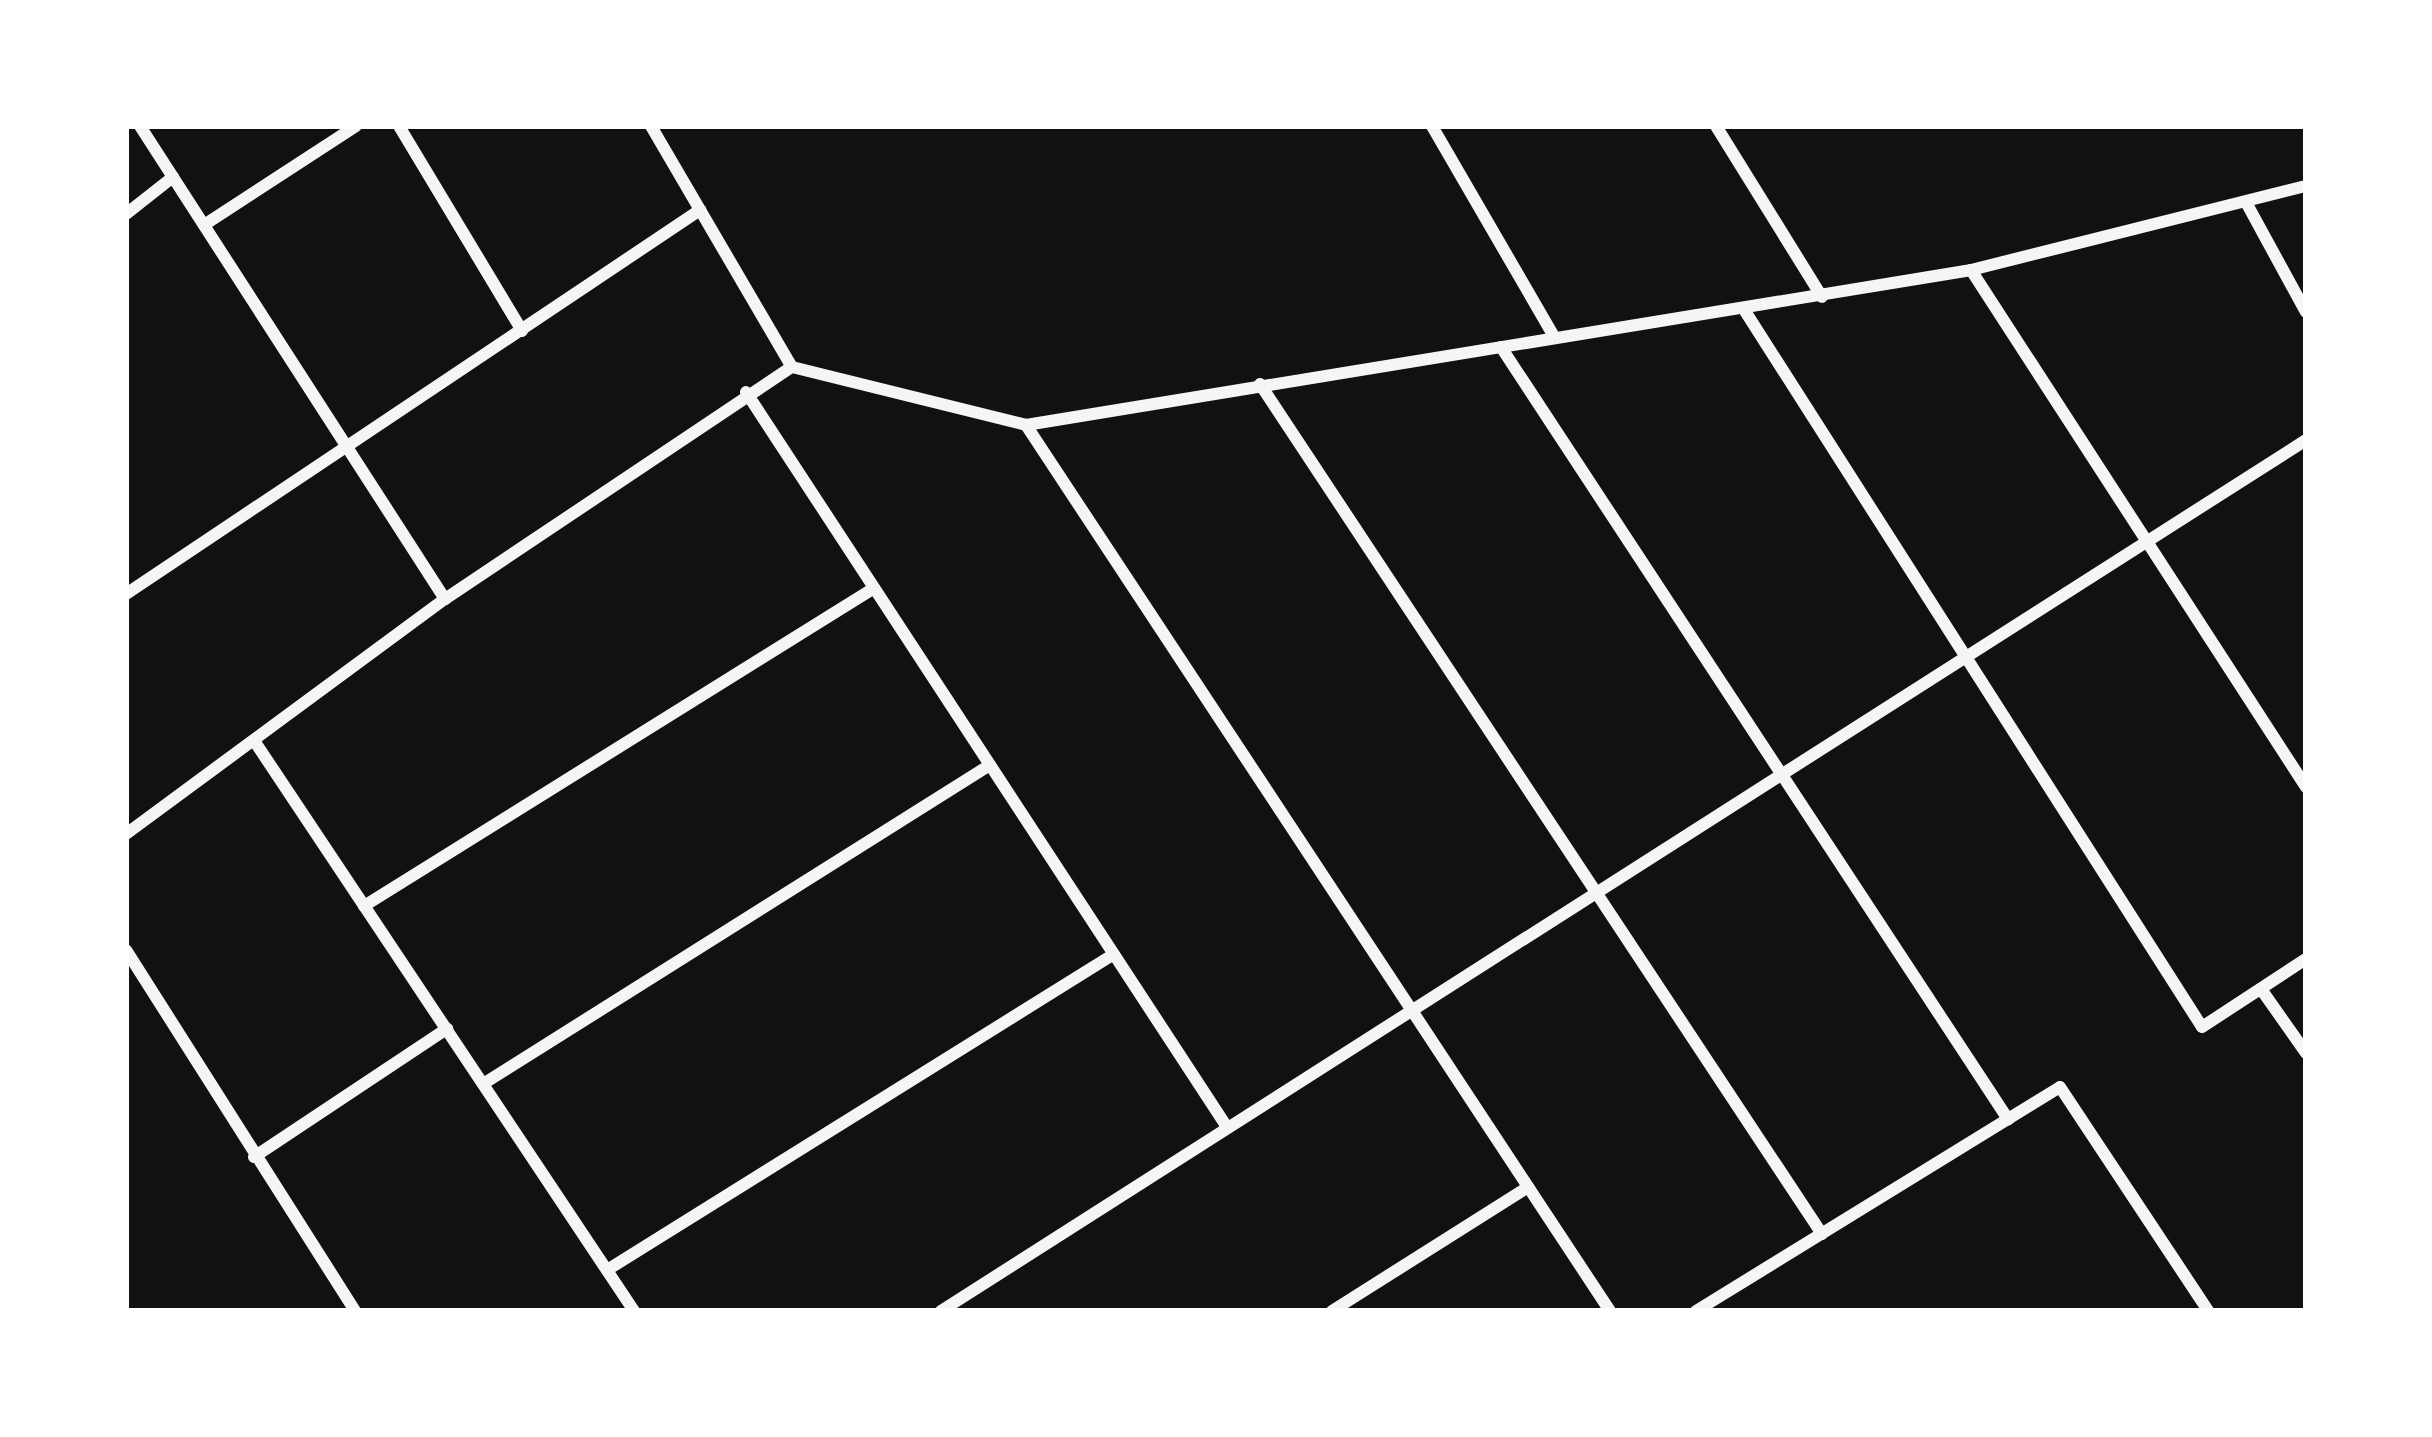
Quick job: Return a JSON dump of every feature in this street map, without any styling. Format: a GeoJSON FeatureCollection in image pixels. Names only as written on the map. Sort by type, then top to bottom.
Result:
{"type":"FeatureCollection","features":[{"type":"Feature","properties":{"kind":"street"},"geometry":{"type":"LineString","coordinates":[[140,126],[445,599]]}},
{"type":"Feature","properties":{"kind":"street"},"geometry":{"type":"LineString","coordinates":[[204,225],[356,126]]}},
{"type":"Feature","properties":{"kind":"street"},"geometry":{"type":"LineString","coordinates":[[400,126],[522,331]]}},
{"type":"Feature","properties":{"kind":"street"},"geometry":{"type":"LineString","coordinates":[[651,126],[792,367]]}},
{"type":"Feature","properties":{"kind":"street"},"geometry":{"type":"LineString","coordinates":[[1432,126],[1555,338]]}},
{"type":"Feature","properties":{"kind":"street"},"geometry":{"type":"LineString","coordinates":[[1716,126],[1822,297]]}},
{"type":"Feature","properties":{"kind":"street"},"geometry":{"type":"LineString","coordinates":[[126,214],[173,177]]}},
{"type":"Feature","properties":{"kind":"street"},"geometry":{"type":"LineString","coordinates":[[126,834],[445,599],[746,392],[792,367],[1026,425],[1971,270],[2306,186]]}},
{"type":"Feature","properties":{"kind":"street"},"geometry":{"type":"LineString","coordinates":[[2247,204],[2306,311]]}},
{"type":"Feature","properties":{"kind":"street"},"geometry":{"type":"LineString","coordinates":[[126,594],[700,210]]}},
{"type":"Feature","properties":{"kind":"street"},"geometry":{"type":"LineString","coordinates":[[1971,270],[2306,787]]}},
{"type":"Feature","properties":{"kind":"street"},"geometry":{"type":"LineString","coordinates":[[1744,310],[2202,1027],[2306,959]]}},
{"type":"Feature","properties":{"kind":"street"},"geometry":{"type":"LineString","coordinates":[[1501,346],[2008,1119]]}},
{"type":"Feature","properties":{"kind":"street"},"geometry":{"type":"LineString","coordinates":[[1260,384],[1822,1234]]}},
{"type":"Feature","properties":{"kind":"street"},"geometry":{"type":"LineString","coordinates":[[746,392],[1227,1127]]}},
{"type":"Feature","properties":{"kind":"street"},"geometry":{"type":"LineString","coordinates":[[1026,425],[1610,1311]]}},
{"type":"Feature","properties":{"kind":"street"},"geometry":{"type":"LineString","coordinates":[[940,1311],[2306,440]]}},
{"type":"Feature","properties":{"kind":"street"},"geometry":{"type":"LineString","coordinates":[[364,906],[874,588]]}},
{"type":"Feature","properties":{"kind":"street"},"geometry":{"type":"LineString","coordinates":[[255,742],[634,1311]]}},
{"type":"Feature","properties":{"kind":"street"},"geometry":{"type":"LineString","coordinates":[[483,1084],[991,765]]}},
{"type":"Feature","properties":{"kind":"street"},"geometry":{"type":"LineString","coordinates":[[126,950],[355,1311]]}},
{"type":"Feature","properties":{"kind":"street"},"geometry":{"type":"LineString","coordinates":[[607,1270],[1114,954]]}},
{"type":"Feature","properties":{"kind":"street"},"geometry":{"type":"LineString","coordinates":[[2261,989],[2306,1053]]}},
{"type":"Feature","properties":{"kind":"street"},"geometry":{"type":"LineString","coordinates":[[254,1157],[447,1029]]}},
{"type":"Feature","properties":{"kind":"street"},"geometry":{"type":"LineString","coordinates":[[1696,1311],[2060,1087],[2208,1311]]}},
{"type":"Feature","properties":{"kind":"street"},"geometry":{"type":"LineString","coordinates":[[1332,1311],[1528,1187]]}}]}
